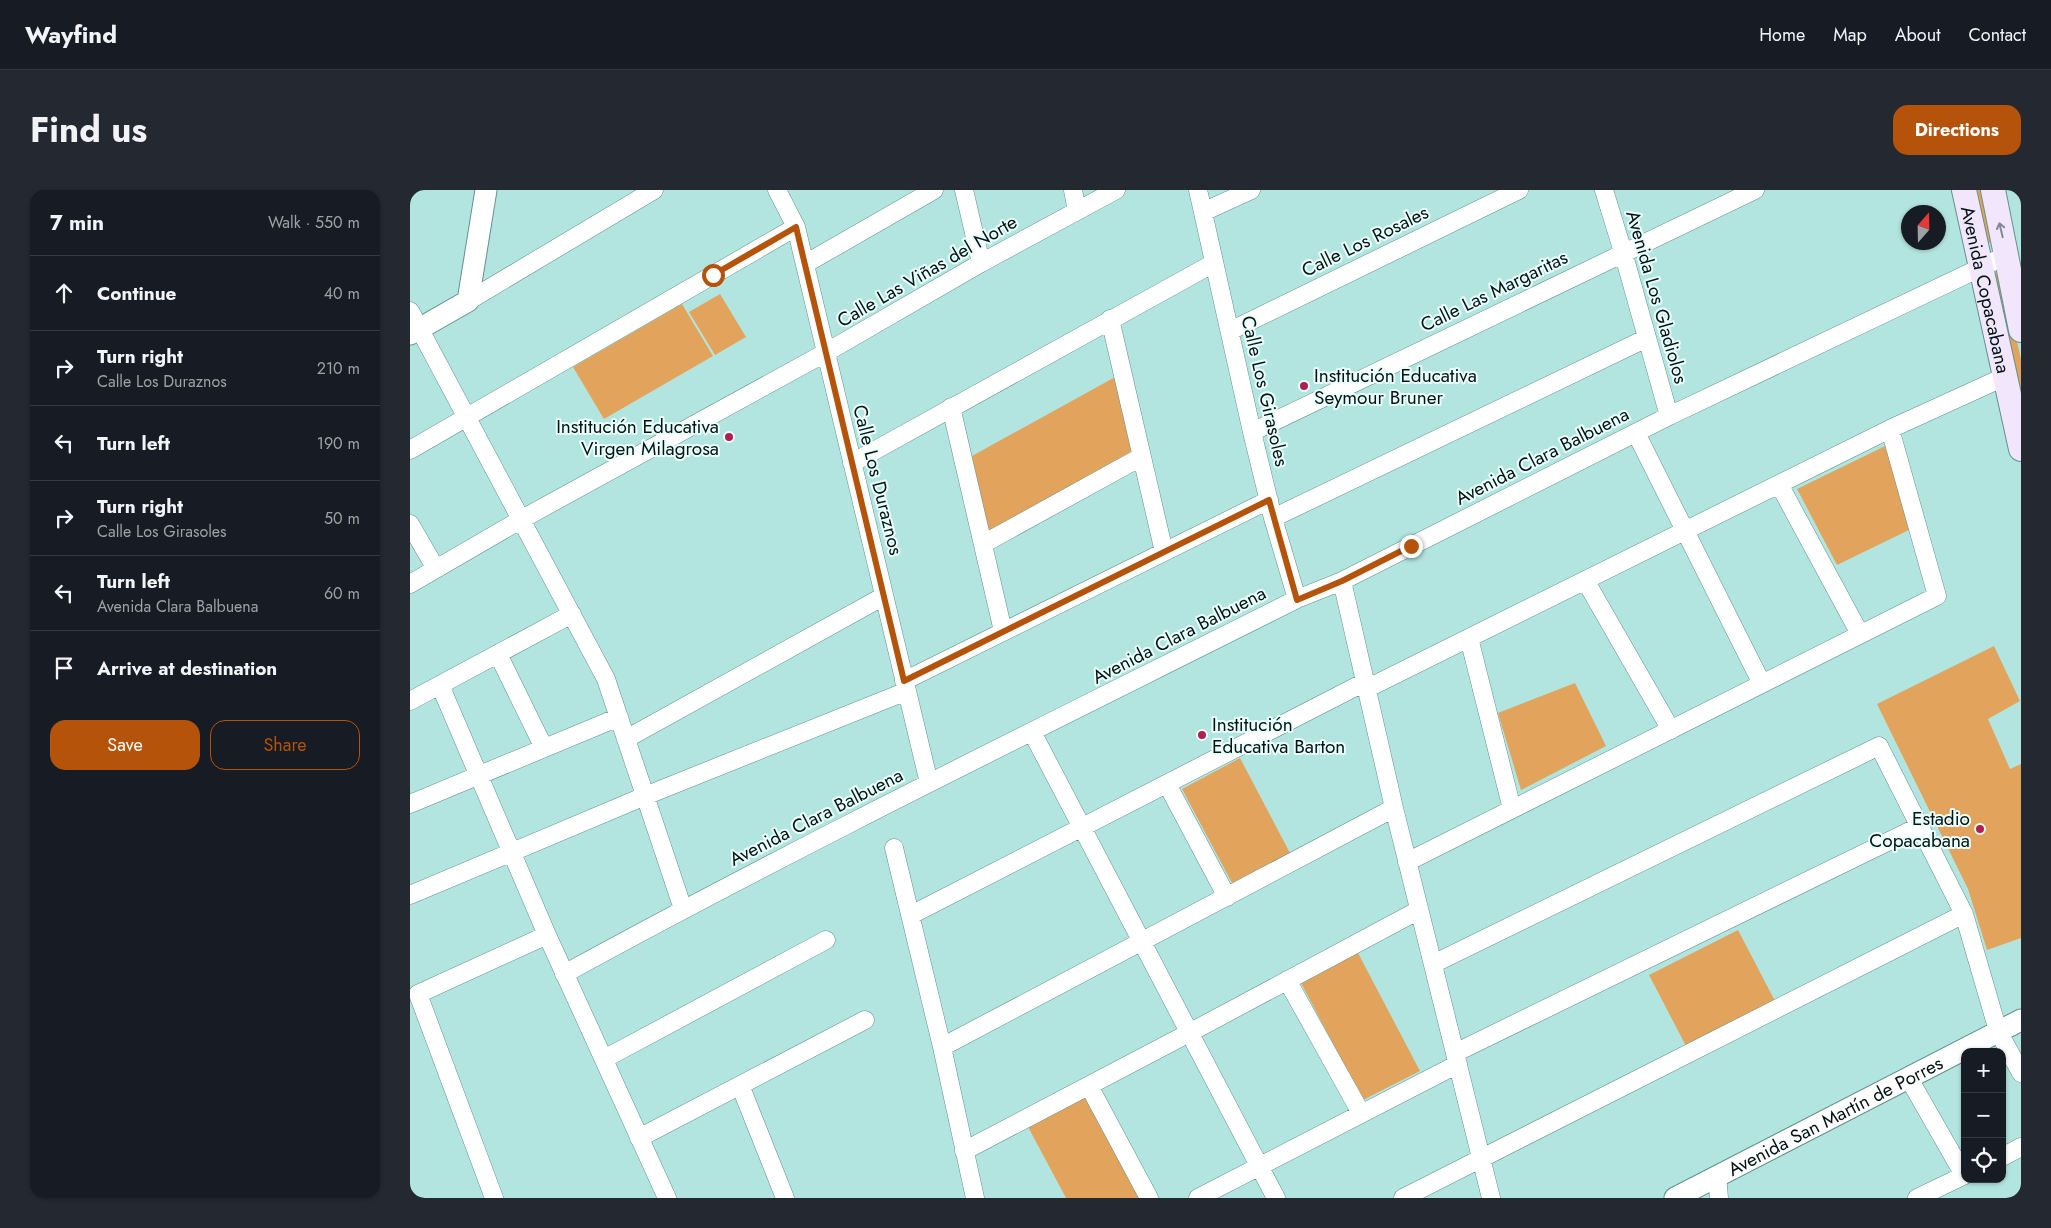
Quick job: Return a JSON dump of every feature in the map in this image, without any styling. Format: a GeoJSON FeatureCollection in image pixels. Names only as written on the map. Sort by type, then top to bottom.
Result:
{"type":"FeatureCollection","features":[{"type":"Feature","properties":{"kind":"main road","name":"Avenida Copacabana"},"geometry":{"type":"LineString","coordinates":[[1964,190],[2021,449]]}},
{"type":"Feature","properties":{"kind":"main road","name":"Avenida Copacabana"},"geometry":{"type":"LineString","coordinates":[[1992,190],[2020,324]]}},
{"type":"Feature","properties":{"kind":"street"},"geometry":{"type":"LineString","coordinates":[[468,301],[486,190]]}},
{"type":"Feature","properties":{"kind":"street"},"geometry":{"type":"LineString","coordinates":[[654,190],[468,301],[413,325],[522,519],[606,679],[683,909]]}},
{"type":"Feature","properties":{"kind":"street","name":"Calle Los Duraznos"},"geometry":{"type":"LineString","coordinates":[[777,190],[796,227],[929,783]]}},
{"type":"Feature","properties":{"kind":"street"},"geometry":{"type":"LineString","coordinates":[[805,264],[934,190]]}},
{"type":"Feature","properties":{"kind":"street"},"geometry":{"type":"LineString","coordinates":[[964,190],[980,263]]}},
{"type":"Feature","properties":{"kind":"street"},"geometry":{"type":"LineString","coordinates":[[1073,190],[1077,211]]}},
{"type":"Feature","properties":{"kind":"street","name":"Calle Las Viñas del Norte"},"geometry":{"type":"LineString","coordinates":[[410,584],[522,519],[825,353],[980,263],[1116,190]]}},
{"type":"Feature","properties":{"kind":"street","name":"Calle Los Girasoles"},"geometry":{"type":"LineString","coordinates":[[1198,190],[1252,432],[1273,518],[1297,600]]}},
{"type":"Feature","properties":{"kind":"street"},"geometry":{"type":"LineString","coordinates":[[1203,212],[1251,190]]}},
{"type":"Feature","properties":{"kind":"street","name":"Calle Los Rosales"},"geometry":{"type":"LineString","coordinates":[[1230,331],[1519,190]]}},
{"type":"Feature","properties":{"kind":"street","name":"Avenida Los Gladiolos"},"geometry":{"type":"LineString","coordinates":[[1604,190],[1669,416]]}},
{"type":"Feature","properties":{"kind":"street","name":"Calle Las Margaritas"},"geometry":{"type":"LineString","coordinates":[[1252,432],[1755,190]]}},
{"type":"Feature","properties":{"kind":"street"},"geometry":{"type":"LineString","coordinates":[[410,450],[796,227]]}},
{"type":"Feature","properties":{"kind":"street","name":"Avenida Clara Balbuena"},"geometry":{"type":"LineString","coordinates":[[564,974],[683,909],[929,783],[1297,600],[1342,581],[1669,416],[2007,255]]}},
{"type":"Feature","properties":{"kind":"street"},"geometry":{"type":"LineString","coordinates":[[852,463],[1214,263]]}},
{"type":"Feature","properties":{"kind":"street"},"geometry":{"type":"LineString","coordinates":[[1110,319],[1164,552]]}},
{"type":"Feature","properties":{"kind":"street"},"geometry":{"type":"LineString","coordinates":[[1273,518],[1647,338]]}},
{"type":"Feature","properties":{"kind":"street"},"geometry":{"type":"LineString","coordinates":[[911,915],[1366,685],[1469,638],[1890,429],[2004,377]]}},
{"type":"Feature","properties":{"kind":"street"},"geometry":{"type":"LineString","coordinates":[[951,407],[1004,631]]}},
{"type":"Feature","properties":{"kind":"street"},"geometry":{"type":"LineString","coordinates":[[1407,862],[1937,596],[1890,429]]}},
{"type":"Feature","properties":{"kind":"street"},"geometry":{"type":"LineString","coordinates":[[1636,433],[1762,684]]}},
{"type":"Feature","properties":{"kind":"street"},"geometry":{"type":"LineString","coordinates":[[983,544],[1141,457]]}},
{"type":"Feature","properties":{"kind":"street"},"geometry":{"type":"LineString","coordinates":[[1778,484],[1860,634]]}},
{"type":"Feature","properties":{"kind":"street"},"geometry":{"type":"LineString","coordinates":[[410,895],[906,686],[1004,631],[1269,500]]}},
{"type":"Feature","properties":{"kind":"street"},"geometry":{"type":"LineString","coordinates":[[410,524],[436,569]]}},
{"type":"Feature","properties":{"kind":"street"},"geometry":{"type":"LineString","coordinates":[[1585,580],[1671,730]]}},
{"type":"Feature","properties":{"kind":"street"},"geometry":{"type":"LineString","coordinates":[[1342,581],[1407,862],[1491,1198]]}},
{"type":"Feature","properties":{"kind":"street"},"geometry":{"type":"LineString","coordinates":[[626,739],[884,596]]}},
{"type":"Feature","properties":{"kind":"street"},"geometry":{"type":"LineString","coordinates":[[410,701],[572,614]]}},
{"type":"Feature","properties":{"kind":"street"},"geometry":{"type":"LineString","coordinates":[[1469,638],[1512,809]]}},
{"type":"Feature","properties":{"kind":"street"},"geometry":{"type":"LineString","coordinates":[[498,654],[544,748]]}},
{"type":"Feature","properties":{"kind":"street"},"geometry":{"type":"LineString","coordinates":[[440,685],[547,936],[667,1198]]}},
{"type":"Feature","properties":{"kind":"street"},"geometry":{"type":"LineString","coordinates":[[410,804],[619,717]]}},
{"type":"Feature","properties":{"kind":"street"},"geometry":{"type":"LineString","coordinates":[[1032,732],[1276,1198]]}},
{"type":"Feature","properties":{"kind":"street"},"geometry":{"type":"LineString","coordinates":[[1432,964],[1879,746],[1964,914],[1998,1031],[2021,1073]]}},
{"type":"Feature","properties":{"kind":"street"},"geometry":{"type":"LineString","coordinates":[[1167,784],[1227,897]]}},
{"type":"Feature","properties":{"kind":"street"},"geometry":{"type":"LineString","coordinates":[[942,1047],[1394,808]]}},
{"type":"Feature","properties":{"kind":"street"},"geometry":{"type":"LineString","coordinates":[[1198,1198],[1360,1113],[1456,1058],[1920,826]]}},
{"type":"Feature","properties":{"kind":"street"},"geometry":{"type":"LineString","coordinates":[[894,848],[942,1047],[975,1198]]}},
{"type":"Feature","properties":{"kind":"street"},"geometry":{"type":"LineString","coordinates":[[964,1151],[1419,910]]}},
{"type":"Feature","properties":{"kind":"street"},"geometry":{"type":"LineString","coordinates":[[1403,1198],[1964,914]]}},
{"type":"Feature","properties":{"kind":"street"},"geometry":{"type":"LineString","coordinates":[[494,1198],[418,994],[547,936]]}},
{"type":"Feature","properties":{"kind":"street"},"geometry":{"type":"LineString","coordinates":[[604,1059],[826,940]]}},
{"type":"Feature","properties":{"kind":"street"},"geometry":{"type":"LineString","coordinates":[[1287,980],[1360,1113]]}},
{"type":"Feature","properties":{"kind":"street"},"geometry":{"type":"LineString","coordinates":[[640,1138],[865,1020]]}},
{"type":"Feature","properties":{"kind":"street","name":"Avenida San Martín de Porres"},"geometry":{"type":"LineString","coordinates":[[1675,1198],[2021,1020]]}},
{"type":"Feature","properties":{"kind":"street"},"geometry":{"type":"LineString","coordinates":[[1908,1077],[1961,1170]]}},
{"type":"Feature","properties":{"kind":"street"},"geometry":{"type":"LineString","coordinates":[[740,1084],[785,1198]]}},
{"type":"Feature","properties":{"kind":"street"},"geometry":{"type":"LineString","coordinates":[[1089,1086],[1149,1198]]}},
{"type":"Feature","properties":{"kind":"street"},"geometry":{"type":"LineString","coordinates":[[2006,1154],[2021,1148]]}},
{"type":"Feature","properties":{"kind":"street"},"geometry":{"type":"LineString","coordinates":[[1717,1176],[1719,1198]]}},
{"type":"Feature","properties":{"kind":"street"},"geometry":{"type":"LineString","coordinates":[[1917,1198],[1961,1176]]}},
{"type":"Feature","properties":{"kind":"shaded area"},"geometry":{"type":"Polygon","coordinates":[[[1973,190],[1982,190],[1992,242],[1987,243],[1973,190]]]}},
{"type":"Feature","properties":{"kind":"shaded area"},"geometry":{"type":"Polygon","coordinates":[[[1996,273],[2002,275],[2021,359],[2021,409],[1994,275],[1996,273]]]}},
{"type":"Feature","properties":{"kind":"shaded area"},"geometry":{"type":"Polygon","coordinates":[[[720,294],[746,337],[715,355],[689,312],[720,294]]]}},
{"type":"Feature","properties":{"kind":"shaded area"},"geometry":{"type":"Polygon","coordinates":[[[682,304],[713,356],[604,419],[573,367],[682,304]]]}},
{"type":"Feature","properties":{"kind":"shaded area"},"geometry":{"type":"Polygon","coordinates":[[[1117,376],[1134,450],[987,532],[972,456],[1117,376]]]}},
{"type":"Feature","properties":{"kind":"shaded area"},"geometry":{"type":"Polygon","coordinates":[[[1885,446],[1911,529],[1837,565],[1797,489],[1885,446]]]}},
{"type":"Feature","properties":{"kind":"shaded area","name":"Estadio Copacabana"},"geometry":{"type":"Polygon","coordinates":[[[1994,646],[2020,701],[1988,719],[2010,769],[2021,764],[2021,938],[1987,950],[1968,889],[1877,704],[1994,646]]]}},
{"type":"Feature","properties":{"kind":"shaded area"},"geometry":{"type":"Polygon","coordinates":[[[1575,683],[1606,746],[1521,790],[1498,713],[1575,683]]]}},
{"type":"Feature","properties":{"kind":"shaded area"},"geometry":{"type":"Polygon","coordinates":[[[1240,758],[1290,853],[1232,883],[1182,789],[1240,758]]]}},
{"type":"Feature","properties":{"kind":"shaded area"},"geometry":{"type":"Polygon","coordinates":[[[1738,930],[1775,1001],[1686,1046],[1649,975],[1738,930]]]}},
{"type":"Feature","properties":{"kind":"shaded area"},"geometry":{"type":"Polygon","coordinates":[[[1358,953],[1420,1071],[1363,1100],[1301,983],[1358,953]]]}},
{"type":"Feature","properties":{"kind":"shaded area"},"geometry":{"type":"Polygon","coordinates":[[[1085,1095],[1139,1198],[1066,1198],[1027,1125],[1085,1095]]]}},
{"type":"Feature","properties":{"kind":"place","name":"Institución Educativa Seymour Bruner"},"geometry":{"type":"Point","coordinates":[1304,386]}},
{"type":"Feature","properties":{"kind":"place","name":"Institución Educativa Virgen Milagrosa"},"geometry":{"type":"Point","coordinates":[729,437]}},
{"type":"Feature","properties":{"kind":"place","name":"Institución Educativa Barton"},"geometry":{"type":"Point","coordinates":[1202,735]}},
{"type":"Feature","properties":{"kind":"place","name":"Estadio Copacabana"},"geometry":{"type":"Point","coordinates":[1980,829]}},
{"type":"Feature","properties":{"kind":"route"},"geometry":{"type":"LineString","coordinates":[[713,275],[796,227],[904,681],[1269,500],[1297,600],[1342,581],[1411,546]]}}]}
